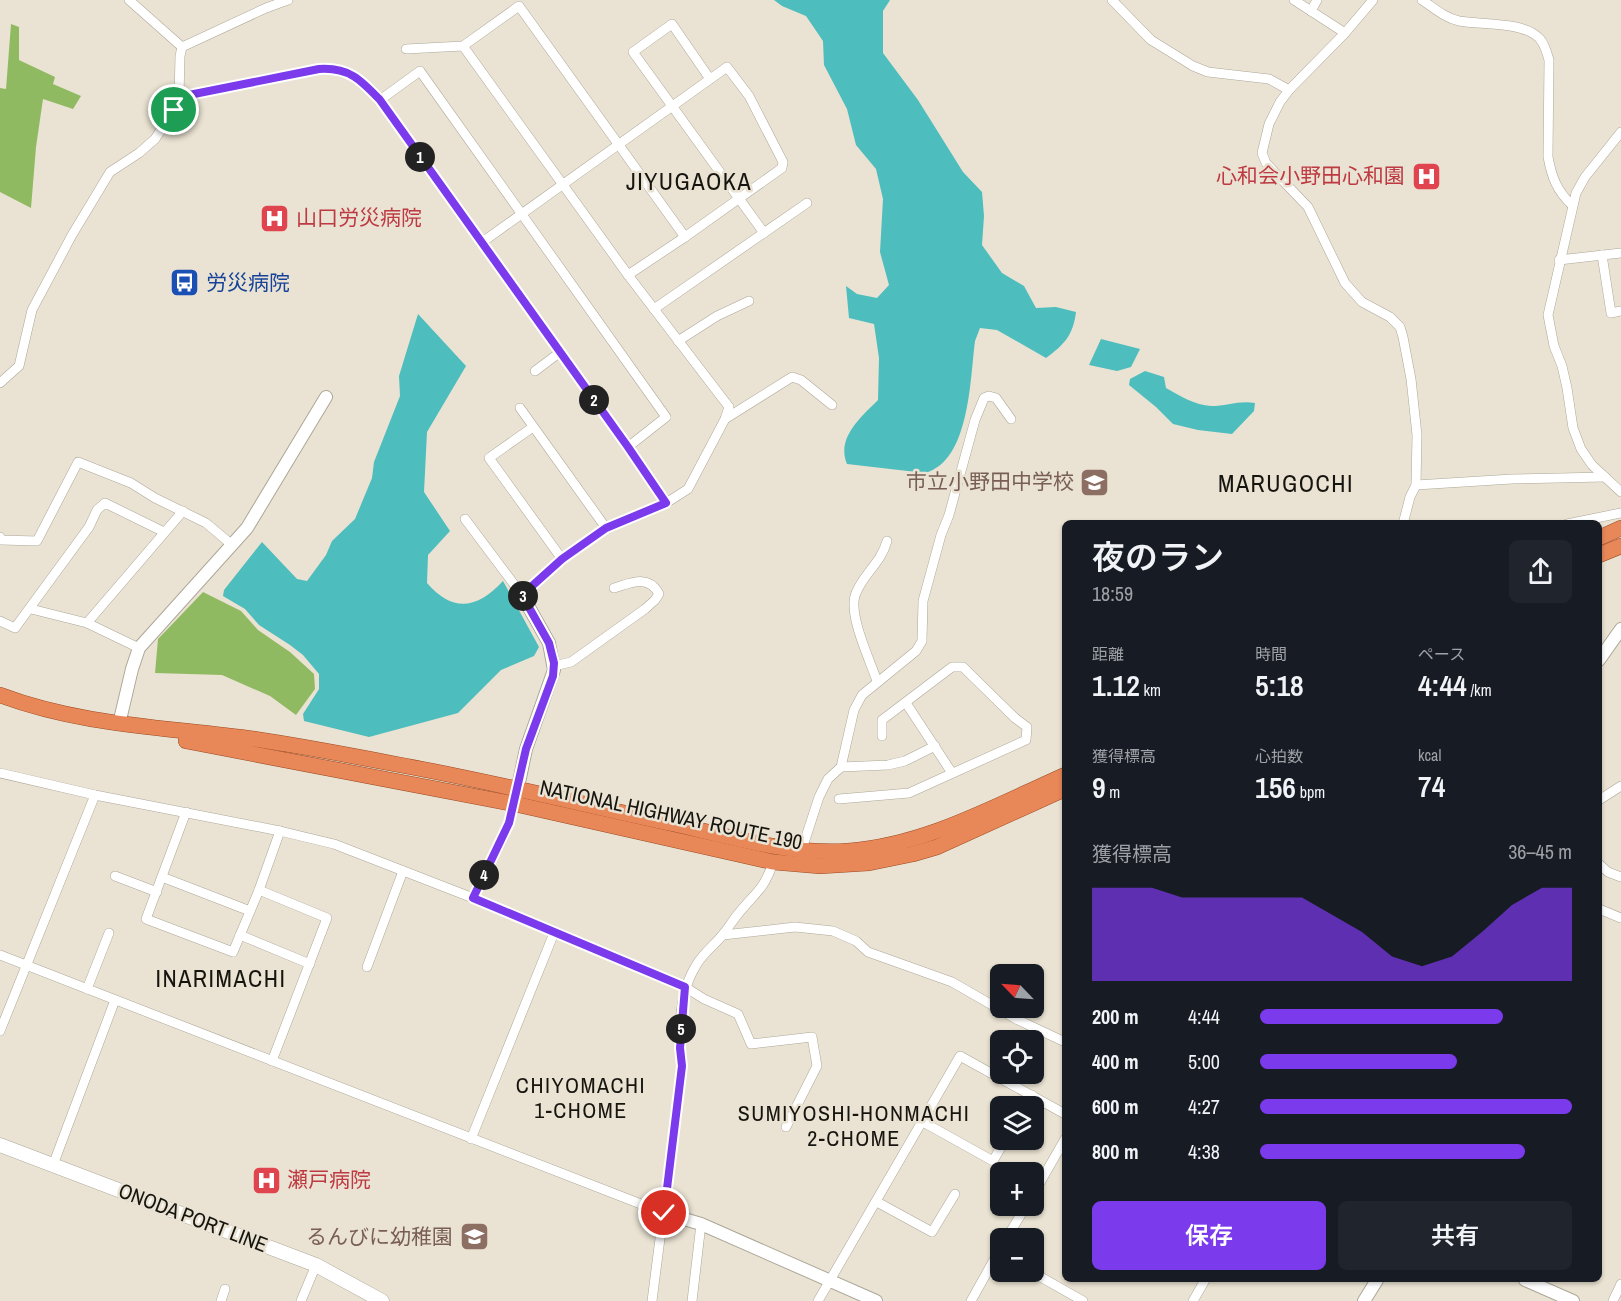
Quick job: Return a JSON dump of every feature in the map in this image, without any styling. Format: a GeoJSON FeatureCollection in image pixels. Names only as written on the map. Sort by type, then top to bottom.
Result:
{"type":"FeatureCollection","features":[{"type":"Feature","properties":{"kind":"highway"},"geometry":{"type":"LineString","coordinates":[[1602,537],[1621,528]]}},
{"type":"Feature","properties":{"kind":"highway"},"geometry":{"type":"LineString","coordinates":[[1602,554],[1621,546]]}},
{"type":"Feature","properties":{"kind":"highway","name":"NATIONAL HIGHWAY ROUTE 190"},"geometry":{"type":"LineString","coordinates":[[0,695],[50,712],[119,724],[255,739],[398,764],[773,862],[888,845],[943,830],[1062,776]]}},
{"type":"Feature","properties":{"kind":"highway","name":"NATIONAL HIGHWAY ROUTE 190"},"geometry":{"type":"LineString","coordinates":[[516,796],[759,843],[800,857],[846,866],[891,860],[937,847],[1062,790]]}},
{"type":"Feature","properties":{"kind":"main road","name":"ONODA PORT LINE"},"geometry":{"type":"LineString","coordinates":[[0,1144],[316,1265],[382,1301]]}},
{"type":"Feature","properties":{"kind":"street"},"geometry":{"type":"LineString","coordinates":[[129,0],[182,46]]}},
{"type":"Feature","properties":{"kind":"street"},"geometry":{"type":"LineString","coordinates":[[182,46],[288,0]]}},
{"type":"Feature","properties":{"kind":"street"},"geometry":{"type":"LineString","coordinates":[[1112,0],[1151,40],[1192,66],[1208,72],[1269,79],[1288,90]]}},
{"type":"Feature","properties":{"kind":"street"},"geometry":{"type":"LineString","coordinates":[[1294,0],[1345,33]]}},
{"type":"Feature","properties":{"kind":"street"},"geometry":{"type":"LineString","coordinates":[[1311,11],[1317,0]]}},
{"type":"Feature","properties":{"kind":"street"},"geometry":{"type":"LineString","coordinates":[[1373,0],[1345,33],[1288,90],[1269,124],[1262,153],[1266,163],[1308,207],[1345,283],[1353,294],[1362,302],[1390,317],[1400,327],[1411,379],[1417,435],[1416,484],[1410,496],[1404,520]]}},
{"type":"Feature","properties":{"kind":"street"},"geometry":{"type":"LineString","coordinates":[[1422,0],[1447,17],[1458,21],[1520,28],[1539,38],[1549,60],[1548,157],[1555,184],[1562,196],[1572,205]]}},
{"type":"Feature","properties":{"kind":"street"},"geometry":{"type":"LineString","coordinates":[[406,49],[464,46],[519,6],[686,237]]}},
{"type":"Feature","properties":{"kind":"street"},"geometry":{"type":"LineString","coordinates":[[710,79],[672,24],[633,52],[764,233]]}},
{"type":"Feature","properties":{"kind":"street"},"geometry":{"type":"LineString","coordinates":[[0,383],[19,366],[32,310],[72,235],[110,172],[139,153],[155,139],[174,110],[179,97],[182,46]]}},
{"type":"Feature","properties":{"kind":"street"},"geometry":{"type":"LineString","coordinates":[[464,46],[628,275],[729,407],[688,489],[666,503],[606,528],[562,559],[522,595]]}},
{"type":"Feature","properties":{"kind":"street"},"geometry":{"type":"LineString","coordinates":[[481,243],[727,67],[749,96],[783,162],[782,168],[686,237],[628,275]]}},
{"type":"Feature","properties":{"kind":"street"},"geometry":{"type":"LineString","coordinates":[[179,97],[330,68],[362,80],[380,100],[666,503]]}},
{"type":"Feature","properties":{"kind":"street"},"geometry":{"type":"LineString","coordinates":[[380,100],[420,71],[522,212],[666,417],[628,447]]}},
{"type":"Feature","properties":{"kind":"street"},"geometry":{"type":"LineString","coordinates":[[1621,132],[1585,177],[1576,193],[1548,315],[1554,346],[1562,366],[1573,428],[1581,449],[1592,465],[1621,492]]}},
{"type":"Feature","properties":{"kind":"street"},"geometry":{"type":"LineString","coordinates":[[654,309],[807,203]]}},
{"type":"Feature","properties":{"kind":"street"},"geometry":{"type":"LineString","coordinates":[[1559,260],[1621,253]]}},
{"type":"Feature","properties":{"kind":"street"},"geometry":{"type":"LineString","coordinates":[[1602,255],[1611,313],[1621,312]]}},
{"type":"Feature","properties":{"kind":"street"},"geometry":{"type":"LineString","coordinates":[[678,341],[717,316],[749,301]]}},
{"type":"Feature","properties":{"kind":"street"},"geometry":{"type":"LineString","coordinates":[[535,371],[560,353]]}},
{"type":"Feature","properties":{"kind":"street"},"geometry":{"type":"LineString","coordinates":[[725,419],[792,377],[801,380],[832,405]]}},
{"type":"Feature","properties":{"kind":"street"},"geometry":{"type":"LineString","coordinates":[[800,857],[819,797],[828,779],[841,767],[854,710],[862,695],[916,651],[922,641],[923,601],[940,535],[950,515],[975,420],[984,398],[988,396],[996,398],[1011,419]]}},
{"type":"Feature","properties":{"kind":"street"},"geometry":{"type":"LineString","coordinates":[[119,724],[139,648],[247,528],[326,397]]}},
{"type":"Feature","properties":{"kind":"street"},"geometry":{"type":"LineString","coordinates":[[520,408],[606,528]]}},
{"type":"Feature","properties":{"kind":"street"},"geometry":{"type":"LineString","coordinates":[[533,427],[489,458],[562,559]]}},
{"type":"Feature","properties":{"kind":"street"},"geometry":{"type":"LineString","coordinates":[[0,537],[1,540],[37,541],[78,462],[131,483],[155,498],[206,523],[231,544]]}},
{"type":"Feature","properties":{"kind":"street"},"geometry":{"type":"LineString","coordinates":[[1416,484],[1605,477]]}},
{"type":"Feature","properties":{"kind":"street"},"geometry":{"type":"LineString","coordinates":[[0,621],[15,628],[31,609],[88,527],[97,510],[105,503],[164,532]]}},
{"type":"Feature","properties":{"kind":"street"},"geometry":{"type":"LineString","coordinates":[[87,623],[183,511]]}},
{"type":"Feature","properties":{"kind":"street"},"geometry":{"type":"LineString","coordinates":[[1587,520],[1621,513]]}},
{"type":"Feature","properties":{"kind":"street"},"geometry":{"type":"LineString","coordinates":[[465,519],[522,595],[549,643],[554,666],[553,676],[526,749],[516,796],[504,836],[473,898]]}},
{"type":"Feature","properties":{"kind":"street"},"geometry":{"type":"LineString","coordinates":[[877,681],[852,608],[856,593],[883,554],[887,541]]}},
{"type":"Feature","properties":{"kind":"street"},"geometry":{"type":"LineString","coordinates":[[554,666],[571,662],[645,609],[659,594],[652,585],[643,580],[614,588]]}},
{"type":"Feature","properties":{"kind":"street"},"geometry":{"type":"LineString","coordinates":[[31,609],[87,623],[139,648]]}},
{"type":"Feature","properties":{"kind":"street"},"geometry":{"type":"LineString","coordinates":[[1602,656],[1621,629]]}},
{"type":"Feature","properties":{"kind":"street"},"geometry":{"type":"LineString","coordinates":[[839,800],[909,793],[1026,740],[1027,727],[963,667],[952,667],[882,720],[882,736]]}},
{"type":"Feature","properties":{"kind":"street"},"geometry":{"type":"LineString","coordinates":[[906,703],[952,773]]}},
{"type":"Feature","properties":{"kind":"street"},"geometry":{"type":"LineString","coordinates":[[841,767],[888,765],[904,761],[935,746]]}},
{"type":"Feature","properties":{"kind":"street"},"geometry":{"type":"LineString","coordinates":[[0,773],[334,844],[473,898],[685,987],[704,999],[738,1014],[752,1044],[812,1037],[817,1066],[786,1126]]}},
{"type":"Feature","properties":{"kind":"street"},"geometry":{"type":"LineString","coordinates":[[1602,798],[1621,786]]}},
{"type":"Feature","properties":{"kind":"street"},"geometry":{"type":"LineString","coordinates":[[0,1031],[96,795]]}},
{"type":"Feature","properties":{"kind":"street"},"geometry":{"type":"LineString","coordinates":[[186,812],[146,919],[233,952],[280,831]]}},
{"type":"Feature","properties":{"kind":"street"},"geometry":{"type":"LineString","coordinates":[[652,1301],[682,1066],[680,1048],[685,987],[697,963],[761,890],[773,862]]}},
{"type":"Feature","properties":{"kind":"street"},"geometry":{"type":"LineString","coordinates":[[1602,867],[1621,878]]}},
{"type":"Feature","properties":{"kind":"street"},"geometry":{"type":"LineString","coordinates":[[367,967],[403,872]]}},
{"type":"Feature","properties":{"kind":"street"},"geometry":{"type":"LineString","coordinates":[[115,876],[157,892]]}},
{"type":"Feature","properties":{"kind":"street"},"geometry":{"type":"LineString","coordinates":[[162,877],[250,911]]}},
{"type":"Feature","properties":{"kind":"street"},"geometry":{"type":"LineString","coordinates":[[259,890],[327,918],[272,1061]]}},
{"type":"Feature","properties":{"kind":"street"},"geometry":{"type":"LineString","coordinates":[[1602,910],[1621,918]]}},
{"type":"Feature","properties":{"kind":"street"},"geometry":{"type":"LineString","coordinates":[[723,935],[795,927],[833,931],[856,941],[868,952],[952,982],[1018,1020],[1062,1041]]}},
{"type":"Feature","properties":{"kind":"street"},"geometry":{"type":"LineString","coordinates":[[87,989],[109,933]]}},
{"type":"Feature","properties":{"kind":"street"},"geometry":{"type":"LineString","coordinates":[[471,1139],[554,933]]}},
{"type":"Feature","properties":{"kind":"street"},"geometry":{"type":"LineString","coordinates":[[240,935],[310,964]]}},
{"type":"Feature","properties":{"kind":"street"},"geometry":{"type":"LineString","coordinates":[[0,955],[471,1139],[664,1213],[701,1224],[876,1301]]}},
{"type":"Feature","properties":{"kind":"street"},"geometry":{"type":"LineString","coordinates":[[53,1165],[115,1000]]}},
{"type":"Feature","properties":{"kind":"street"},"geometry":{"type":"LineString","coordinates":[[818,1301],[960,1056],[1062,1112]]}},
{"type":"Feature","properties":{"kind":"street"},"geometry":{"type":"LineString","coordinates":[[923,1122],[993,1161],[999,1150]]}},
{"type":"Feature","properties":{"kind":"street"},"geometry":{"type":"LineString","coordinates":[[1044,1176],[1062,1144]]}},
{"type":"Feature","properties":{"kind":"street"},"geometry":{"type":"LineString","coordinates":[[877,1202],[932,1232],[955,1194]]}},
{"type":"Feature","properties":{"kind":"street"},"geometry":{"type":"LineString","coordinates":[[692,1301],[701,1224]]}},
{"type":"Feature","properties":{"kind":"street"},"geometry":{"type":"LineString","coordinates":[[301,1301],[316,1265]]}},
{"type":"Feature","properties":{"kind":"street"},"geometry":{"type":"LineString","coordinates":[[971,1301],[990,1269]]}},
{"type":"Feature","properties":{"kind":"street"},"geometry":{"type":"LineString","coordinates":[[1044,1277],[1063,1284],[1083,1301]]}},
{"type":"Feature","properties":{"kind":"street"},"geometry":{"type":"LineString","coordinates":[[1193,1301],[1204,1282]]}},
{"type":"Feature","properties":{"kind":"street"},"geometry":{"type":"LineString","coordinates":[[1364,1301],[1376,1282]]}},
{"type":"Feature","properties":{"kind":"street"},"geometry":{"type":"LineString","coordinates":[[1530,1282],[1570,1300]]}},
{"type":"Feature","properties":{"kind":"street"},"geometry":{"type":"LineString","coordinates":[[1613,1301],[1621,1284]]}},
{"type":"Feature","properties":{"kind":"street"},"geometry":{"type":"LineString","coordinates":[[220,1301],[225,1289]]}},
{"type":"Feature","properties":{"kind":"green space"},"geometry":{"type":"Polygon","coordinates":[[[11,24],[19,27],[19,60],[55,77],[53,84],[81,96],[73,109],[43,99],[31,208],[0,192],[0,88],[6,89],[11,24]]]}},
{"type":"Feature","properties":{"kind":"green space"},"geometry":{"type":"Polygon","coordinates":[[[203,592],[241,611],[258,630],[290,652],[314,674],[315,689],[296,715],[270,696],[222,675],[155,673],[158,639],[203,592]]]}},
{"type":"Feature","properties":{"kind":"water"},"geometry":{"type":"Polygon","coordinates":[[[774,0],[890,0],[883,11],[883,53],[918,100],[963,172],[982,192],[984,216],[982,245],[1002,273],[1024,286],[1036,308],[1056,307],[1076,312],[1073,327],[1067,338],[1046,358],[997,330],[980,328],[975,341],[969,396],[959,436],[951,453],[940,465],[925,473],[847,464],[844,454],[847,437],[858,421],[878,400],[879,358],[874,324],[849,318],[846,286],[857,294],[877,298],[889,285],[880,252],[883,199],[876,169],[856,145],[847,109],[824,65],[823,41],[806,16],[774,0]]]}},
{"type":"Feature","properties":{"kind":"water"},"geometry":{"type":"Polygon","coordinates":[[[418,314],[466,366],[427,432],[424,492],[450,531],[428,555],[427,583],[446,599],[465,604],[484,597],[503,581],[539,647],[534,656],[501,670],[458,713],[369,737],[304,721],[303,714],[319,689],[319,674],[303,655],[259,625],[245,609],[223,596],[224,590],[262,542],[297,579],[307,581],[326,555],[332,541],[355,519],[372,478],[374,462],[400,396],[399,376],[418,314]]]}},
{"type":"Feature","properties":{"kind":"water"},"geometry":{"type":"Polygon","coordinates":[[[1101,339],[1140,349],[1131,367],[1117,371],[1089,365],[1101,339]]]}},
{"type":"Feature","properties":{"kind":"water"},"geometry":{"type":"Polygon","coordinates":[[[1145,371],[1164,377],[1166,388],[1193,402],[1211,406],[1255,403],[1254,411],[1232,434],[1173,424],[1129,385],[1130,379],[1145,371]]]}},
{"type":"Feature","properties":{"kind":"place","name":"心和会小野田心和園"},"geometry":{"type":"Point","coordinates":[1426,176]}},
{"type":"Feature","properties":{"kind":"place","name":"山口労災病院"},"geometry":{"type":"Point","coordinates":[275,218]}},
{"type":"Feature","properties":{"kind":"place","name":"労災病院"},"geometry":{"type":"Point","coordinates":[185,283]}},
{"type":"Feature","properties":{"kind":"place","name":"市立小野田中学校"},"geometry":{"type":"Point","coordinates":[1095,482]}},
{"type":"Feature","properties":{"kind":"place","name":"瀬戸病院"},"geometry":{"type":"Point","coordinates":[266,1180]}},
{"type":"Feature","properties":{"kind":"place","name":"るんびに幼稚園"},"geometry":{"type":"Point","coordinates":[474,1237]}},
{"type":"Feature","properties":{"kind":"district","name":"JIYUGAOKA"},"geometry":{"type":"Point","coordinates":[689,182]}},
{"type":"Feature","properties":{"kind":"district","name":"MARUGOCHI"},"geometry":{"type":"Point","coordinates":[1286,484]}},
{"type":"Feature","properties":{"kind":"district","name":"INARIMACHI"},"geometry":{"type":"Point","coordinates":[221,979]}},
{"type":"Feature","properties":{"kind":"district","name":"CHIYOMACHI 1-CHOME"},"geometry":{"type":"Point","coordinates":[581,1098]}},
{"type":"Feature","properties":{"kind":"district","name":"SUMIYOSHI-HONMACHI 2-CHOME"},"geometry":{"type":"Point","coordinates":[854,1126]}},
{"type":"Feature","properties":{"kind":"route"},"geometry":{"type":"LineString","coordinates":[[174,110],[179,97],[319,69],[330,68],[362,80],[380,100],[666,503],[606,528],[562,559],[522,595],[549,643],[554,670],[522,762],[509,823],[473,898],[685,987],[680,1048],[682,1066],[664,1213]]}}]}
